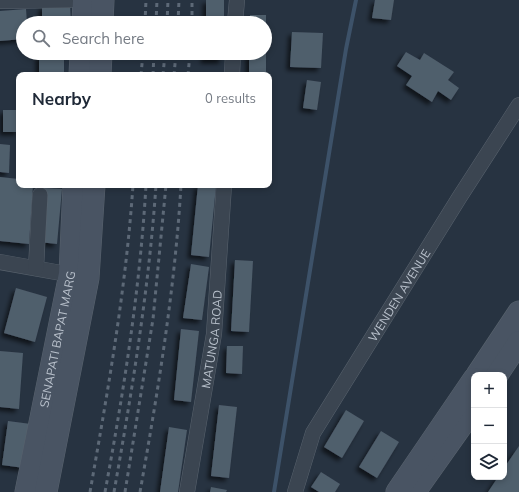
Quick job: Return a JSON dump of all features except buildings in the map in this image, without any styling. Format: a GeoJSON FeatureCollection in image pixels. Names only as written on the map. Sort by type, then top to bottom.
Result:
{"type":"FeatureCollection","features":[{"type":"Feature","properties":{"kind":"main road"},"geometry":{"type":"LineString","coordinates":[[83,16],[84,0]]}},
{"type":"Feature","properties":{"kind":"main road"},"geometry":{"type":"LineString","coordinates":[[102,16],[103,0]]}},
{"type":"Feature","properties":{"kind":"main road"},"geometry":{"type":"LineString","coordinates":[[80,72],[81,60]]}},
{"type":"Feature","properties":{"kind":"main road"},"geometry":{"type":"LineString","coordinates":[[100,72],[101,60]]}},
{"type":"Feature","properties":{"kind":"main road","name":"SENAPATI BAPAT MARG"},"geometry":{"type":"LineString","coordinates":[[26,492],[79,276],[74,188]]}},
{"type":"Feature","properties":{"kind":"main road","name":"SENAPATI BAPAT MARG"},"geometry":{"type":"LineString","coordinates":[[46,492],[94,188]]}},
{"type":"Feature","properties":{"kind":"main road"},"geometry":{"type":"LineString","coordinates":[[478,372],[519,312]]}},
{"type":"Feature","properties":{"kind":"main road"},"geometry":{"type":"LineString","coordinates":[[499,372],[519,342]]}},
{"type":"Feature","properties":{"kind":"main road"},"geometry":{"type":"LineString","coordinates":[[414,492],[471,385]]}},
{"type":"Feature","properties":{"kind":"main road"},"geometry":{"type":"LineString","coordinates":[[397,492],[471,411]]}},
{"type":"Feature","properties":{"kind":"street"},"geometry":{"type":"LineString","coordinates":[[0,1],[70,0]]}},
{"type":"Feature","properties":{"kind":"street"},"geometry":{"type":"LineString","coordinates":[[236,16],[237,0]]}},
{"type":"Feature","properties":{"kind":"street"},"geometry":{"type":"LineString","coordinates":[[232,72],[233,60]]}},
{"type":"Feature","properties":{"kind":"street","name":"WENDEN AVENUE"},"geometry":{"type":"LineString","coordinates":[[295,492],[313,433],[454,204],[519,105]]}},
{"type":"Feature","properties":{"kind":"street","name":"MATUNGA ROAD"},"geometry":{"type":"LineString","coordinates":[[187,492],[214,334],[224,188]]}},
{"type":"Feature","properties":{"kind":"street"},"geometry":{"type":"LineString","coordinates":[[36,268],[40,195]]}},
{"type":"Feature","properties":{"kind":"street"},"geometry":{"type":"LineString","coordinates":[[0,262],[79,276]]}},
{"type":"Feature","properties":{"kind":"waterway"},"geometry":{"type":"LineString","coordinates":[[274,492],[346,49],[356,0]]}},
{"type":"Feature","properties":{"kind":"railway"},"geometry":{"type":"LineString","coordinates":[[145,16],[146,0]]}},
{"type":"Feature","properties":{"kind":"railway"},"geometry":{"type":"LineString","coordinates":[[156,16],[157,0]]}},
{"type":"Feature","properties":{"kind":"railway"},"geometry":{"type":"LineString","coordinates":[[167,16],[168,0]]}},
{"type":"Feature","properties":{"kind":"railway"},"geometry":{"type":"LineString","coordinates":[[178,16],[179,0]]}},
{"type":"Feature","properties":{"kind":"railway"},"geometry":{"type":"LineString","coordinates":[[192,0],[192,16]]}},
{"type":"Feature","properties":{"kind":"railway"},"geometry":{"type":"LineString","coordinates":[[141,72],[142,60]]}},
{"type":"Feature","properties":{"kind":"railway"},"geometry":{"type":"LineString","coordinates":[[153,72],[154,60]]}},
{"type":"Feature","properties":{"kind":"railway"},"geometry":{"type":"LineString","coordinates":[[163,72],[164,60]]}},
{"type":"Feature","properties":{"kind":"railway"},"geometry":{"type":"LineString","coordinates":[[174,72],[175,60]]}},
{"type":"Feature","properties":{"kind":"railway"},"geometry":{"type":"LineString","coordinates":[[188,72],[189,60]]}},
{"type":"Feature","properties":{"kind":"railway"},"geometry":{"type":"LineString","coordinates":[[90,492],[110,377],[121,301],[133,188]]}},
{"type":"Feature","properties":{"kind":"railway"},"geometry":{"type":"LineString","coordinates":[[105,492],[119,415],[130,339],[140,262],[146,188]]}},
{"type":"Feature","properties":{"kind":"railway"},"geometry":{"type":"LineString","coordinates":[[114,492],[139,339],[149,262],[156,188]]}},
{"type":"Feature","properties":{"kind":"railway"},"geometry":{"type":"LineString","coordinates":[[125,492],[153,319],[166,188]]}},
{"type":"Feature","properties":{"kind":"railway"},"geometry":{"type":"LineString","coordinates":[[140,492],[165,339],[175,262],[181,188]]}}]}
